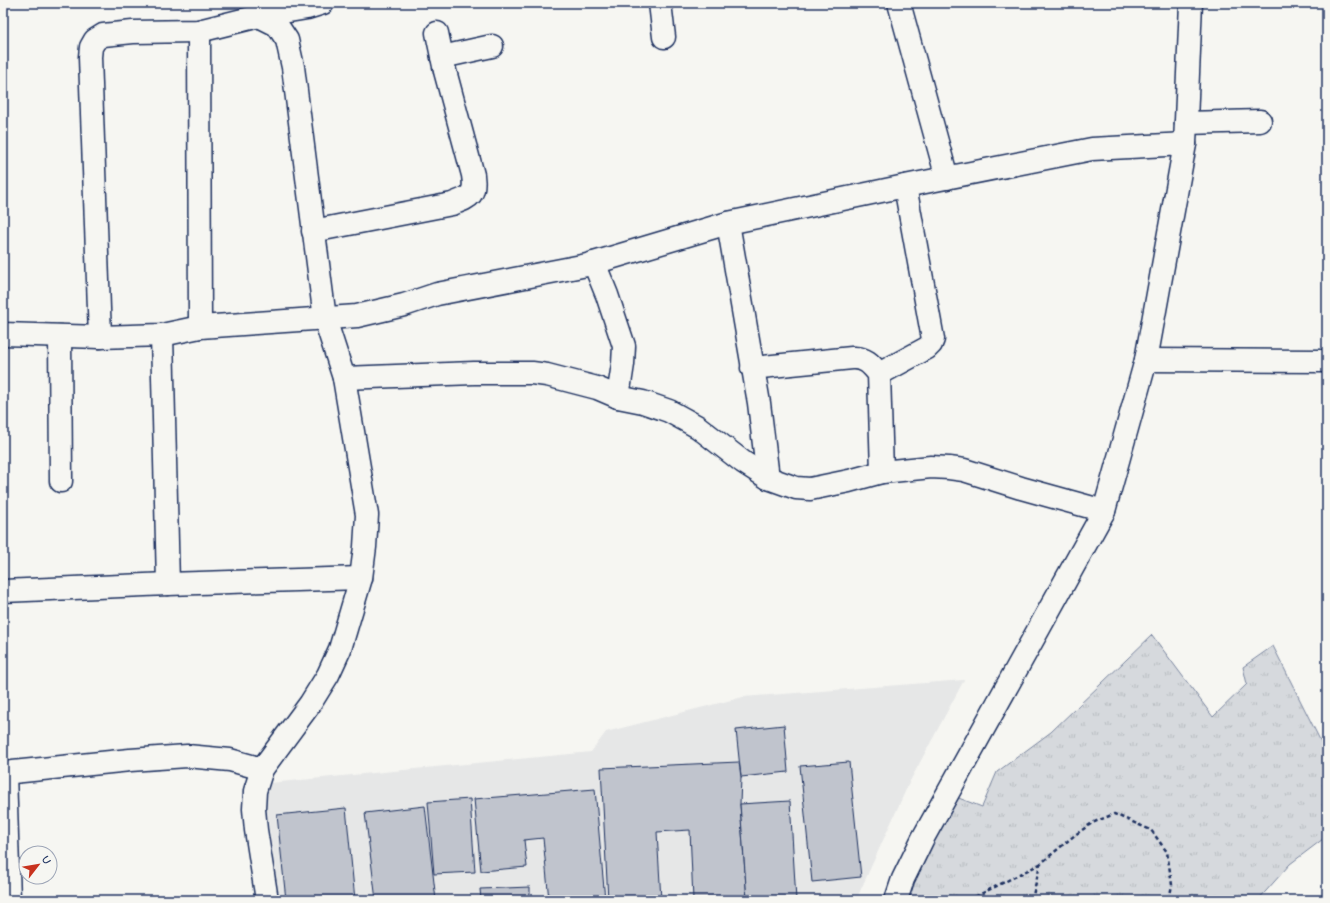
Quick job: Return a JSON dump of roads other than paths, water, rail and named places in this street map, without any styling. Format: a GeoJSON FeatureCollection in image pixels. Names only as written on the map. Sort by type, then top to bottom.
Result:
{"type":"FeatureCollection","features":[{"type":"Feature","properties":{"kind":"street"},"geometry":{"type":"LineString","coordinates":[[100,337],[90,57],[91,47],[95,40],[103,35],[133,32],[199,31],[258,10],[307,8],[323,3]]}},
{"type":"Feature","properties":{"kind":"street"},"geometry":{"type":"LineString","coordinates":[[660,3],[664,37]]}},
{"type":"Feature","properties":{"kind":"street"},"geometry":{"type":"LineString","coordinates":[[900,3],[947,178]]}},
{"type":"Feature","properties":{"kind":"street"},"geometry":{"type":"LineString","coordinates":[[896,900],[903,879],[923,838],[1104,511],[1146,360],[1186,133],[1191,3]]}},
{"type":"Feature","properties":{"kind":"street"},"geometry":{"type":"LineString","coordinates":[[258,10],[277,25],[287,40],[293,67],[325,319],[344,378],[367,515],[361,578],[340,649],[328,675],[310,704],[262,769],[255,791],[254,809],[260,860],[267,900]]}},
{"type":"Feature","properties":{"kind":"street"},"geometry":{"type":"LineString","coordinates":[[199,31],[200,328]]}},
{"type":"Feature","properties":{"kind":"street"},"geometry":{"type":"LineString","coordinates":[[314,231],[452,204],[467,198],[473,193],[473,175],[437,33]]}},
{"type":"Feature","properties":{"kind":"street"},"geometry":{"type":"LineString","coordinates":[[442,57],[492,46]]}},
{"type":"Feature","properties":{"kind":"street"},"geometry":{"type":"LineString","coordinates":[[3,334],[100,337],[162,335],[200,328],[357,316],[404,305],[437,294],[594,263],[728,223],[1092,149],[1260,121]]}},
{"type":"Feature","properties":{"kind":"street"},"geometry":{"type":"LineString","coordinates":[[879,374],[927,348],[933,339],[905,186]]}},
{"type":"Feature","properties":{"kind":"street"},"geometry":{"type":"LineString","coordinates":[[728,223],[759,403],[768,478]]}},
{"type":"Feature","properties":{"kind":"street"},"geometry":{"type":"LineString","coordinates":[[594,263],[607,294],[624,346],[618,397]]}},
{"type":"Feature","properties":{"kind":"street"},"geometry":{"type":"LineString","coordinates":[[162,335],[168,584]]}},
{"type":"Feature","properties":{"kind":"street"},"geometry":{"type":"LineString","coordinates":[[60,336],[61,481]]}},
{"type":"Feature","properties":{"kind":"street"},"geometry":{"type":"LineString","coordinates":[[752,368],[859,358],[866,360],[879,374],[882,472]]}},
{"type":"Feature","properties":{"kind":"street"},"geometry":{"type":"LineString","coordinates":[[1146,360],[1327,361]]}},
{"type":"Feature","properties":{"kind":"street"},"geometry":{"type":"LineString","coordinates":[[344,378],[474,373],[532,373],[560,378],[597,388],[618,397],[643,402],[670,411],[698,427],[743,462],[768,478],[796,488],[810,489],[882,472],[931,467],[949,468],[964,470],[1104,511]]}},
{"type":"Feature","properties":{"kind":"street"},"geometry":{"type":"LineString","coordinates":[[3,591],[361,578]]}},
{"type":"Feature","properties":{"kind":"street"},"geometry":{"type":"LineString","coordinates":[[9,900],[4,773],[130,760],[187,756],[230,760],[262,769]]}}]}
